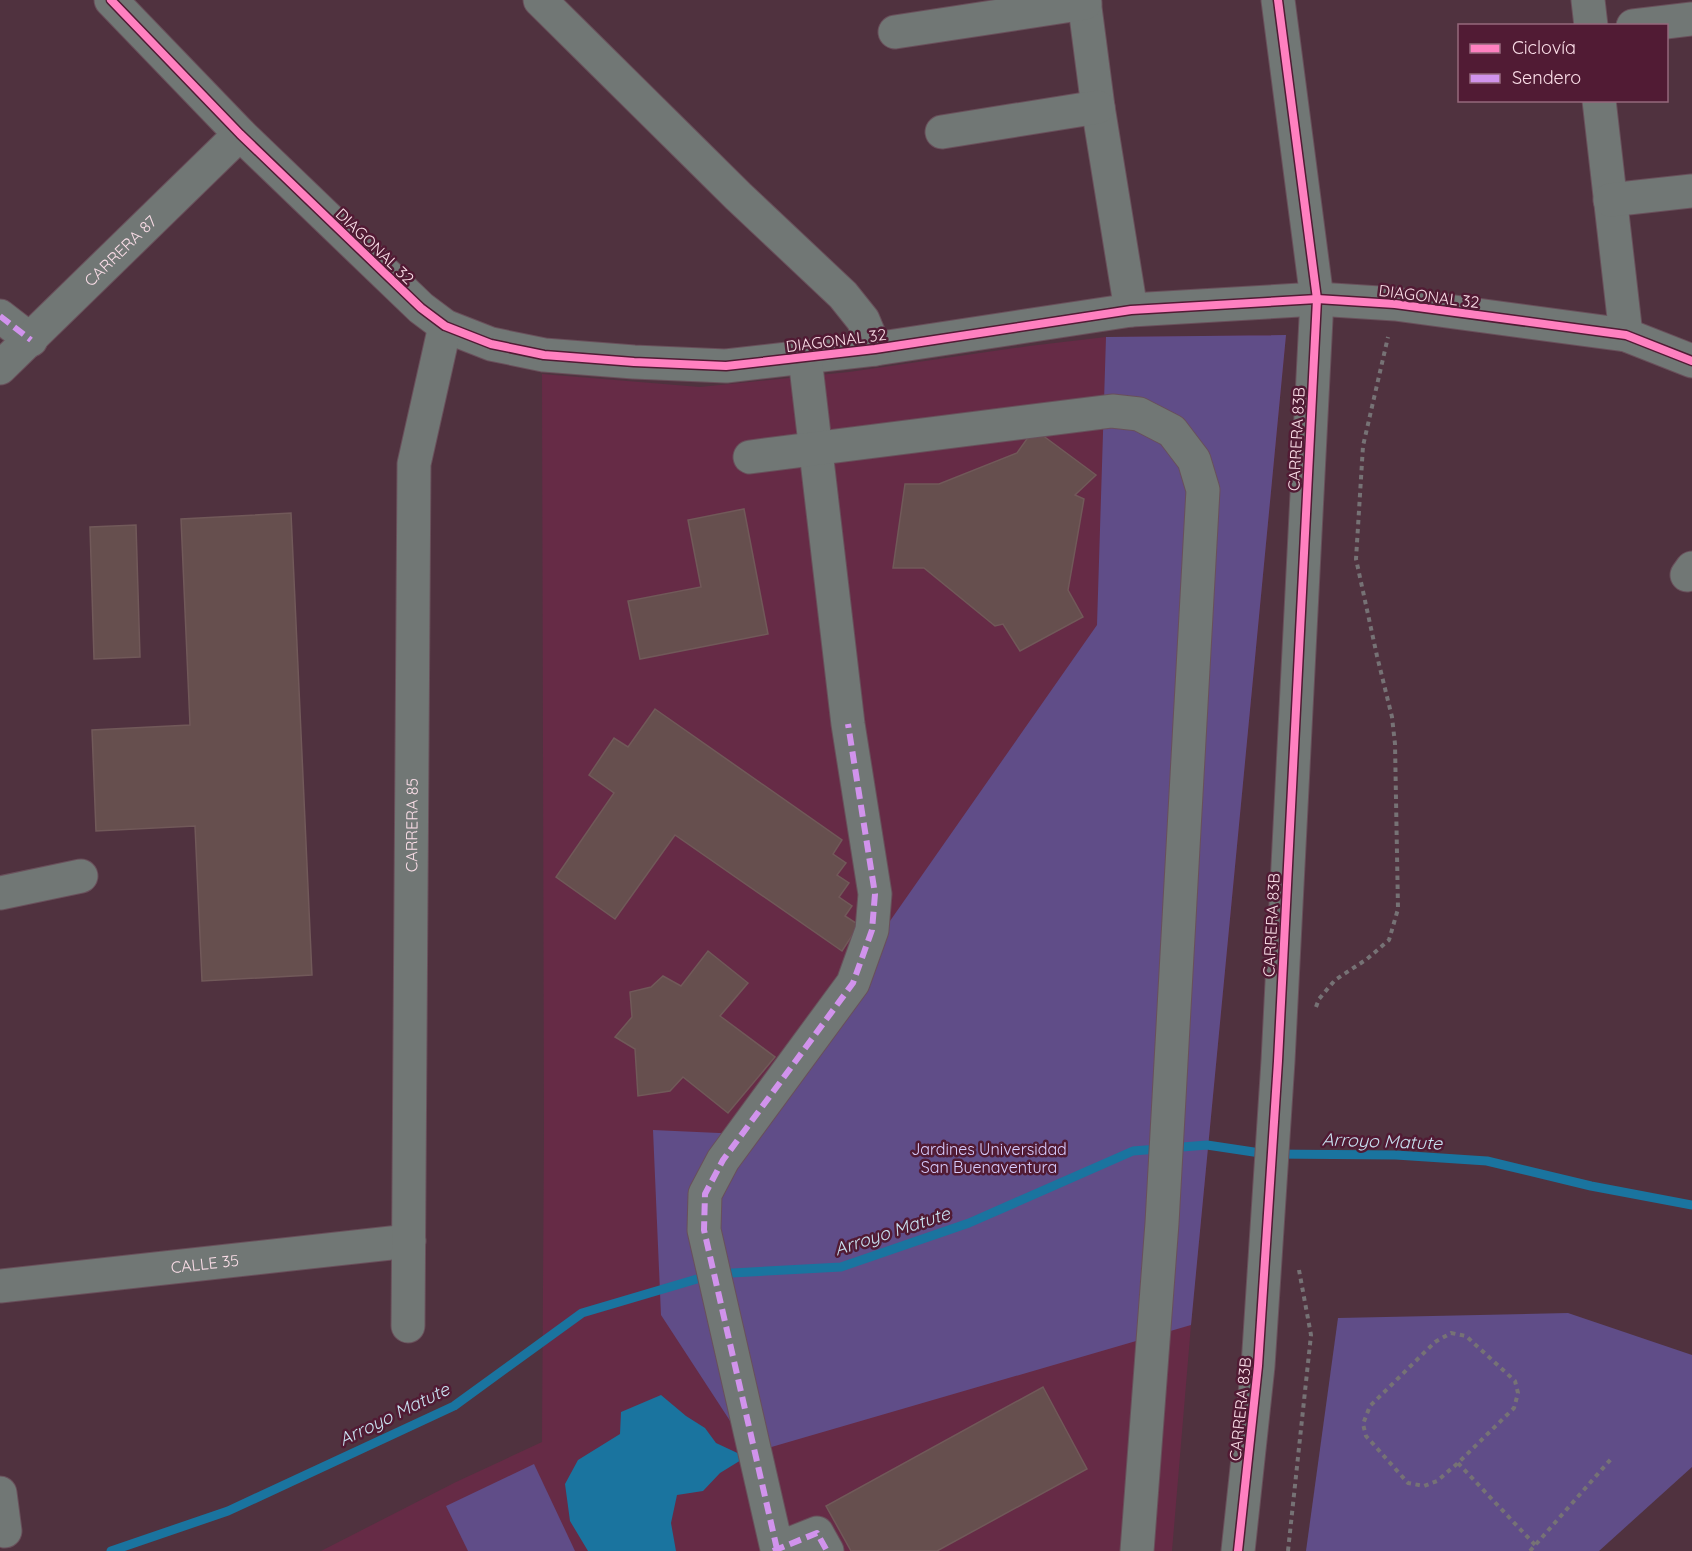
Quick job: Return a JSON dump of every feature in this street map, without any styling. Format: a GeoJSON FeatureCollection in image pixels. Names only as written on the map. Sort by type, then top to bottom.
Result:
{"type":"FeatureCollection","features":[{"type":"Feature","properties":{"kind":"street","name":"DIAGONAL 32"},"geometry":{"type":"LineString","coordinates":[[111,0],[240,134],[421,309],[446,326],[491,344],[544,355],[726,366],[875,349],[1131,310],[1317,299],[1395,304],[1626,334],[1692,361]]}},
{"type":"Feature","properties":{"kind":"street"},"geometry":{"type":"LineString","coordinates":[[540,0],[738,196],[843,295],[863,320],[875,349]]}},
{"type":"Feature","properties":{"kind":"street","name":"CARRERA 83B"},"geometry":{"type":"LineString","coordinates":[[1238,1551],[1258,1366],[1278,1061],[1317,299],[1278,0]]}},
{"type":"Feature","properties":{"kind":"street"},"geometry":{"type":"LineString","coordinates":[[1588,0],[1591,24]]}},
{"type":"Feature","properties":{"kind":"street"},"geometry":{"type":"LineString","coordinates":[[895,32],[1085,2],[1098,107],[1131,310]]}},
{"type":"Feature","properties":{"kind":"street"},"geometry":{"type":"LineString","coordinates":[[1650,24],[1692,19]]}},
{"type":"Feature","properties":{"kind":"street"},"geometry":{"type":"LineString","coordinates":[[1599,102],[1626,334]]}},
{"type":"Feature","properties":{"kind":"street"},"geometry":{"type":"LineString","coordinates":[[942,132],[1098,107]]}},
{"type":"Feature","properties":{"kind":"street","name":"CARRERA 87"},"geometry":{"type":"LineString","coordinates":[[0,368],[240,134]]}},
{"type":"Feature","properties":{"kind":"street"},"geometry":{"type":"LineString","coordinates":[[1610,200],[1692,191]]}},
{"type":"Feature","properties":{"kind":"street"},"geometry":{"type":"LineString","coordinates":[[0,316],[31,339]]}},
{"type":"Feature","properties":{"kind":"street","name":"CARRERA 85"},"geometry":{"type":"LineString","coordinates":[[408,1326],[414,464],[446,326]]}},
{"type":"Feature","properties":{"kind":"street"},"geometry":{"type":"LineString","coordinates":[[805,358],[848,724],[875,894],[872,930],[853,983],[723,1160],[705,1194],[704,1221],[777,1549],[817,1533],[827,1551]]}},
{"type":"Feature","properties":{"kind":"street"},"geometry":{"type":"LineString","coordinates":[[750,457],[1112,411],[1139,414],[1172,431],[1194,460],[1203,490],[1162,1223],[1137,1551]]}},
{"type":"Feature","properties":{"kind":"street"},"geometry":{"type":"LineString","coordinates":[[0,892],[81,876]]}},
{"type":"Feature","properties":{"kind":"street","name":"CALLE 35"},"geometry":{"type":"LineString","coordinates":[[0,1286],[409,1241]]}},
{"type":"Feature","properties":{"kind":"street"},"geometry":{"type":"LineString","coordinates":[[0,1493],[5,1531]]}},
{"type":"Feature","properties":{"kind":"path"},"geometry":{"type":"LineString","coordinates":[[1315,1010],[1319,999],[1335,980],[1367,959],[1389,940],[1398,909],[1392,717],[1356,559],[1364,446],[1395,304]]}},
{"type":"Feature","properties":{"kind":"path"},"geometry":{"type":"LineString","coordinates":[[1288,1551],[1311,1335],[1298,1261]]}},
{"type":"Feature","properties":{"kind":"path"},"geometry":{"type":"LineString","coordinates":[[1451,1334],[1466,1336],[1515,1381],[1518,1393],[1514,1408],[1458,1463],[1437,1481],[1424,1486],[1408,1483],[1366,1436],[1363,1424],[1370,1406],[1435,1342],[1451,1334]]}},
{"type":"Feature","properties":{"kind":"path"},"geometry":{"type":"LineString","coordinates":[[1530,1551],[1611,1459]]}},
{"type":"Feature","properties":{"kind":"path"},"geometry":{"type":"LineString","coordinates":[[1458,1463],[1536,1546]]}},
{"type":"Feature","properties":{"kind":"shaded area"},"geometry":{"type":"Polygon","coordinates":[[[1286,335],[1191,1325],[1172,1551],[321,1551],[456,1482],[542,1442],[544,1133],[542,374],[700,387],[849,372],[1106,337],[1286,335]]]}},
{"type":"Feature","properties":{"kind":"green space","name":"Jardines Universidad San Buenaventura"},"geometry":{"type":"Polygon","coordinates":[[[1286,335],[1191,1325],[751,1453],[661,1315],[653,1130],[741,1134],[1097,625],[1106,337],[1286,335]]]}},
{"type":"Feature","properties":{"kind":"green space"},"geometry":{"type":"Polygon","coordinates":[[[1568,1313],[1692,1355],[1692,1467],[1599,1551],[1306,1551],[1338,1318],[1568,1313]]]}},
{"type":"Feature","properties":{"kind":"green space"},"geometry":{"type":"Polygon","coordinates":[[[534,1464],[575,1551],[468,1551],[446,1506],[534,1464]]]}},
{"type":"Feature","properties":{"kind":"water"},"geometry":{"type":"Polygon","coordinates":[[[661,1395],[686,1416],[705,1428],[716,1443],[746,1457],[720,1473],[703,1491],[677,1495],[671,1523],[676,1551],[588,1551],[570,1521],[565,1484],[578,1460],[620,1434],[621,1412],[661,1395]]]}},
{"type":"Feature","properties":{"kind":"building"},"geometry":{"type":"Polygon","coordinates":[[[1034,429],[1096,475],[1075,495],[1084,499],[1068,590],[1083,617],[1020,651],[1003,624],[995,626],[924,568],[893,568],[905,484],[939,484],[1017,453],[1034,429]]]}},
{"type":"Feature","properties":{"kind":"building"},"geometry":{"type":"Polygon","coordinates":[[[744,509],[768,634],[640,659],[628,601],[701,587],[688,520],[744,509]]]}},
{"type":"Feature","properties":{"kind":"building"},"geometry":{"type":"Polygon","coordinates":[[[291,513],[312,975],[202,981],[195,826],[96,831],[92,730],[190,725],[181,519],[291,513]]]}},
{"type":"Feature","properties":{"kind":"building"},"geometry":{"type":"Polygon","coordinates":[[[136,525],[140,657],[94,659],[90,527],[136,525]]]}},
{"type":"Feature","properties":{"kind":"building"},"geometry":{"type":"Polygon","coordinates":[[[655,709],[842,840],[833,854],[846,863],[837,875],[849,883],[839,897],[852,906],[845,916],[859,925],[842,951],[675,835],[615,919],[556,877],[614,793],[589,775],[614,738],[628,747],[655,709]]]}},
{"type":"Feature","properties":{"kind":"building"},"geometry":{"type":"Polygon","coordinates":[[[708,951],[748,983],[720,1016],[775,1057],[728,1113],[683,1077],[670,1091],[638,1096],[635,1049],[615,1037],[632,1017],[630,992],[651,987],[663,976],[681,986],[708,951]]]}},
{"type":"Feature","properties":{"kind":"building"},"geometry":{"type":"Polygon","coordinates":[[[1043,1387],[1087,1469],[937,1551],[851,1551],[826,1506],[1043,1387]]]}},
{"type":"Feature","properties":{"kind":"waterway","name":"Arroyo Matute"},"geometry":{"type":"LineString","coordinates":[[111,1551],[228,1511],[454,1406],[582,1313],[714,1274],[841,1267],[969,1223],[1133,1151],[1207,1145],[1267,1154],[1396,1155],[1487,1161],[1591,1186],[1692,1205]]}},
{"type":"Feature","properties":{"kind":"marked path"},"geometry":{"type":"LineString","coordinates":[[0,316],[31,340]]}},
{"type":"Feature","properties":{"kind":"marked path"},"geometry":{"type":"LineString","coordinates":[[777,1549],[704,1230],[705,1194],[723,1160],[853,983],[872,930],[875,894],[848,724]]}},
{"type":"Feature","properties":{"kind":"marked path"},"geometry":{"type":"LineString","coordinates":[[773,1551],[817,1533],[827,1551]]}},
{"type":"Feature","properties":{"kind":"cycle path"},"geometry":{"type":"LineString","coordinates":[[111,0],[240,134],[421,308],[445,326],[491,344],[544,355],[726,366],[875,349],[1131,310],[1317,299],[1395,304],[1626,335],[1692,361]]}},
{"type":"Feature","properties":{"kind":"cycle path"},"geometry":{"type":"LineString","coordinates":[[1238,1551],[1258,1366],[1278,1061],[1317,299],[1278,0]]}}]}
